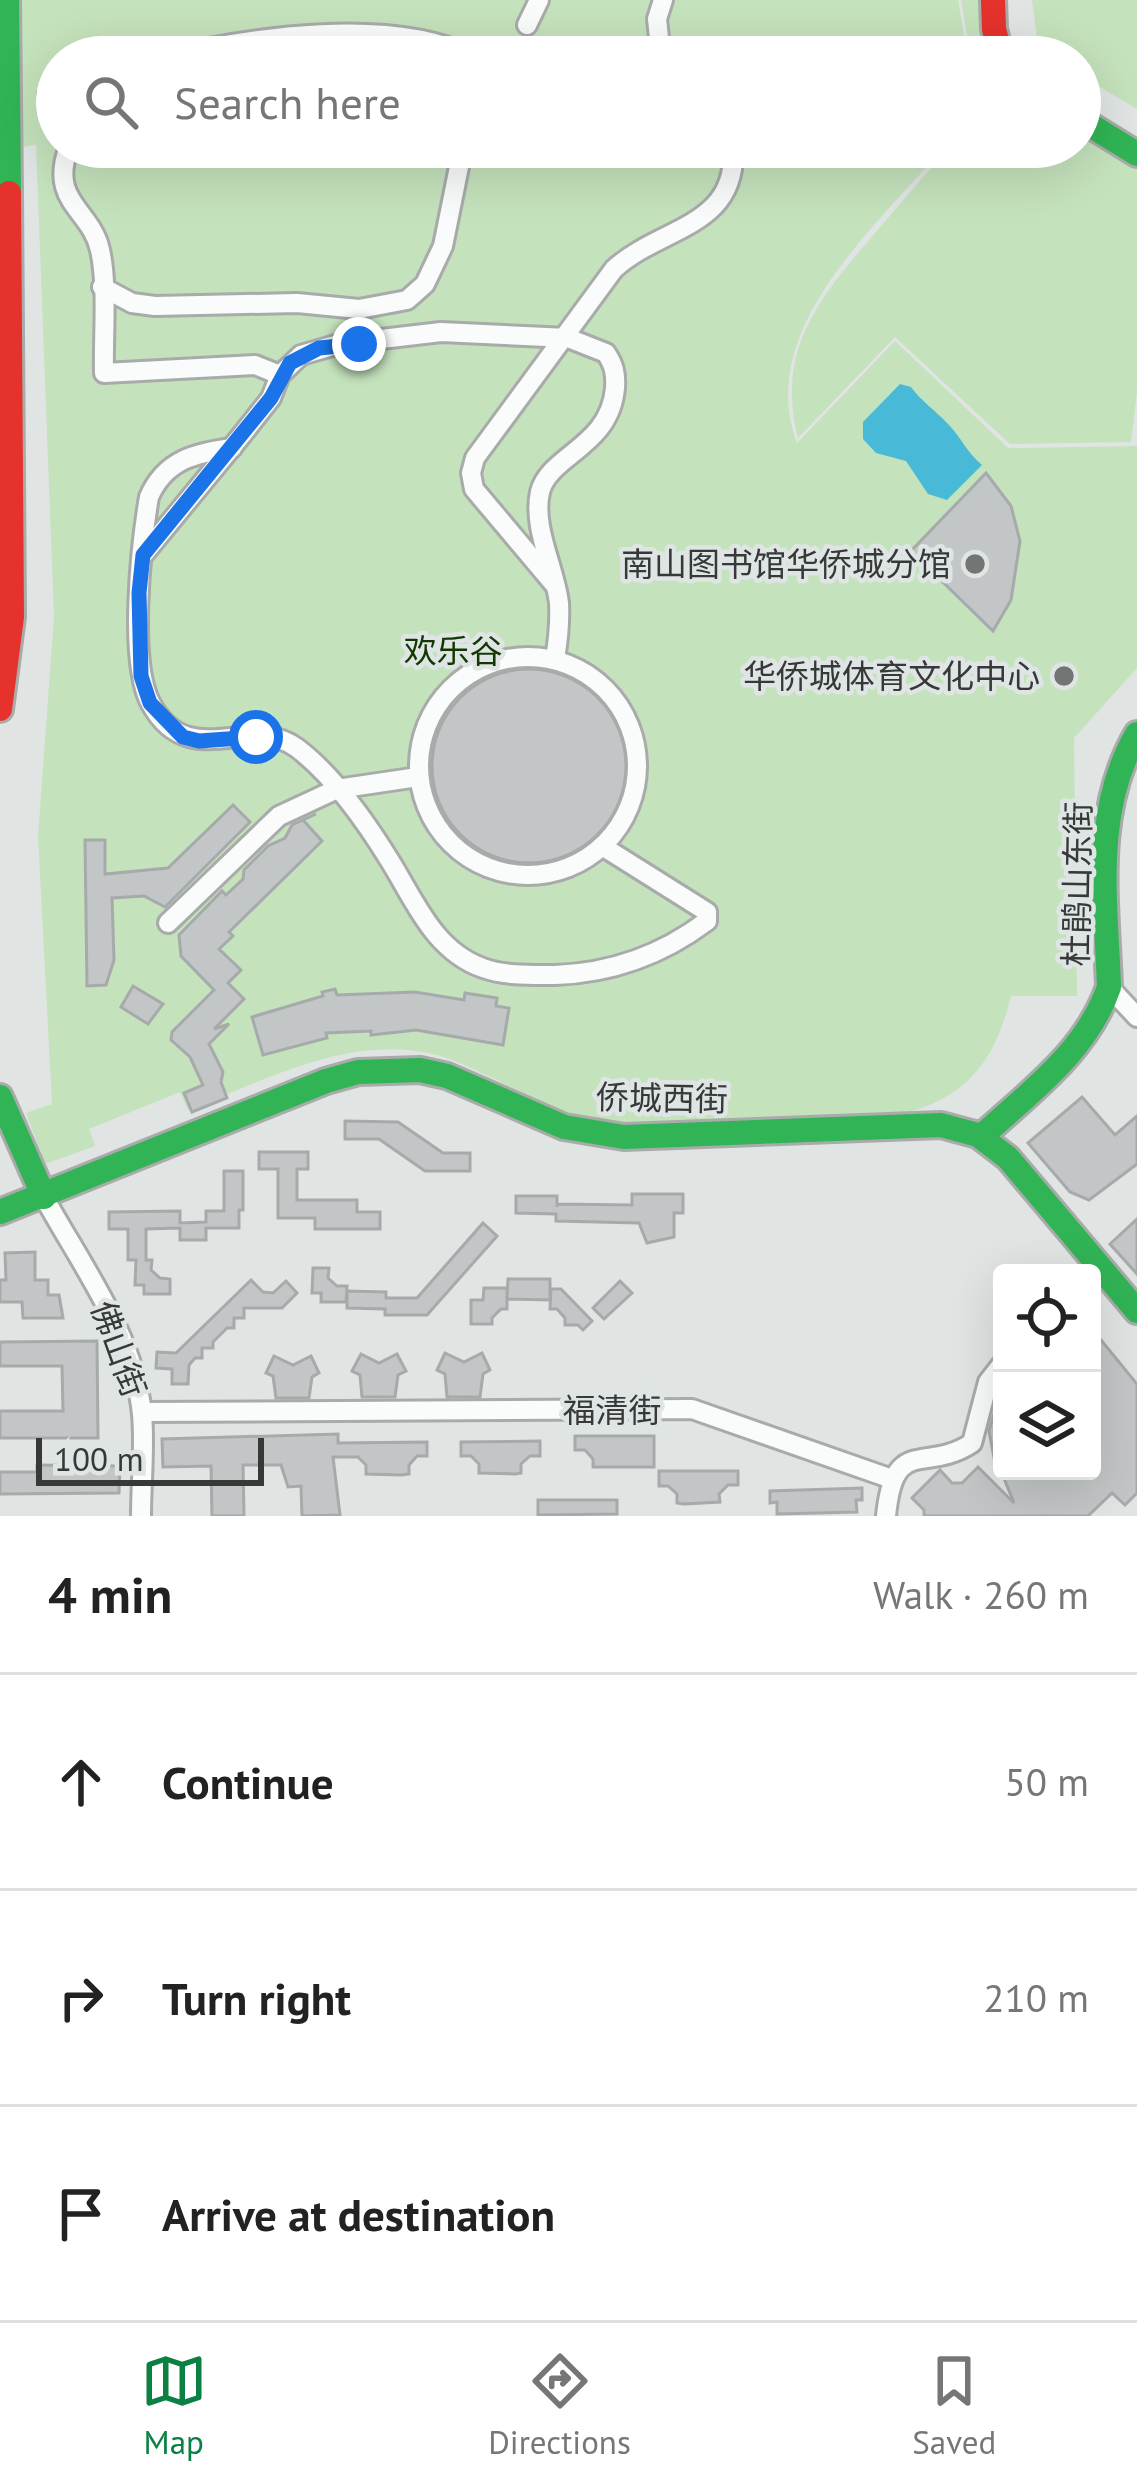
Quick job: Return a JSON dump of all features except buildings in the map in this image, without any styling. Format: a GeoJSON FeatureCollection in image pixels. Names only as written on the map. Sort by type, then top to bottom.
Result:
{"type":"FeatureCollection","features":[{"type":"Feature","properties":{"kind":"street"},"geometry":{"type":"LineString","coordinates":[[0,709],[12,617],[4,27],[8,0]]}},
{"type":"Feature","properties":{"kind":"street"},"geometry":{"type":"LineString","coordinates":[[527,25],[539,0]]}},
{"type":"Feature","properties":{"kind":"street"},"geometry":{"type":"LineString","coordinates":[[659,36],[657,19],[663,0]]}},
{"type":"Feature","properties":{"kind":"street"},"geometry":{"type":"LineString","coordinates":[[993,0],[996,36]]}},
{"type":"Feature","properties":{"kind":"street"},"geometry":{"type":"LineString","coordinates":[[1101,132],[1137,154]]}},
{"type":"Feature","properties":{"kind":"street"},"geometry":{"type":"LineString","coordinates":[[63,168],[75,212],[100,247],[104,373],[255,365],[280,375]]}},
{"type":"Feature","properties":{"kind":"street"},"geometry":{"type":"LineString","coordinates":[[102,287],[132,303],[154,306],[297,304],[358,309],[407,300],[425,284],[443,246],[459,168]]}},
{"type":"Feature","properties":{"kind":"street"},"geometry":{"type":"LineString","coordinates":[[556,587],[474,489],[475,458],[568,338],[603,283],[627,257],[690,226],[716,206],[732,168]]}},
{"type":"Feature","properties":{"kind":"street"},"geometry":{"type":"LineString","coordinates":[[143,555],[271,398],[280,375],[301,355],[319,348],[441,332],[568,338],[606,353],[616,376],[614,398],[602,426],[553,473],[540,493],[540,519],[556,587],[555,659]]}},
{"type":"Feature","properties":{"kind":"street"},"geometry":{"type":"LineString","coordinates":[[232,448],[183,458],[155,483],[146,514],[139,593],[141,676],[150,703],[164,721],[183,737],[199,741],[282,739],[299,749],[337,789],[390,860],[439,938],[479,967],[500,973],[591,973],[677,944],[707,921],[707,912],[691,898],[602,846]]}},
{"type":"Feature","properties":{"kind":"street"},"geometry":{"type":"LineString","coordinates":[[520,656],[555,659],[586,673],[611,694],[629,723],[636,748],[632,800],[620,824],[602,846],[578,863],[549,873],[489,868],[462,854],[440,832],[425,806],[418,777],[420,742],[433,710],[456,682],[486,664],[520,656]]}},
{"type":"Feature","properties":{"kind":"street","name":"杜鹃山东街"},"geometry":{"type":"LineString","coordinates":[[982,1136],[1096,1022],[1109,987],[1108,801],[1122,754],[1137,734]]}},
{"type":"Feature","properties":{"kind":"street"},"geometry":{"type":"LineString","coordinates":[[168,923],[279,816],[337,789],[418,777]]}},
{"type":"Feature","properties":{"kind":"street"},"geometry":{"type":"LineString","coordinates":[[1109,987],[1137,1017]]}},
{"type":"Feature","properties":{"kind":"street","name":"侨城西街"},"geometry":{"type":"LineString","coordinates":[[0,1212],[326,1081],[391,1068],[447,1076],[564,1126],[624,1137],[940,1125],[982,1136]]}},
{"type":"Feature","properties":{"kind":"street"},"geometry":{"type":"LineString","coordinates":[[0,1097],[44,1197]]}},
{"type":"Feature","properties":{"kind":"street"},"geometry":{"type":"LineString","coordinates":[[982,1136],[1008,1158],[1087,1264]]}},
{"type":"Feature","properties":{"kind":"street","name":"佛山街"},"geometry":{"type":"LineString","coordinates":[[44,1197],[112,1316],[142,1412],[141,1516]]}},
{"type":"Feature","properties":{"kind":"street"},"geometry":{"type":"LineString","coordinates":[[1101,1282],[1137,1311]]}},
{"type":"Feature","properties":{"kind":"street"},"geometry":{"type":"LineString","coordinates":[[886,1516],[892,1478],[900,1466],[972,1443],[988,1382],[996,1372]]}},
{"type":"Feature","properties":{"kind":"street","name":"福清街"},"geometry":{"type":"LineString","coordinates":[[142,1412],[692,1409],[892,1478]]}},
{"type":"Feature","properties":{"kind":"green space","name":"欢乐谷"},"geometry":{"type":"Polygon","coordinates":[[[17,0],[958,0],[964,36],[36,36],[36,145],[18,148],[17,0]]]}},
{"type":"Feature","properties":{"kind":"green space"},"geometry":{"type":"Polygon","coordinates":[[[961,0],[990,0],[995,36],[967,35],[961,0]]]}},
{"type":"Feature","properties":{"kind":"green space"},"geometry":{"type":"Polygon","coordinates":[[[1032,0],[1137,0],[1137,109],[1101,88],[1101,36],[1037,36],[1032,0]]]}},
{"type":"Feature","properties":{"kind":"green space"},"geometry":{"type":"Polygon","coordinates":[[[1101,136],[1137,158],[1137,391],[1131,442],[1010,444],[895,337],[798,438],[793,407],[797,353],[818,306],[931,168],[1101,168],[1101,136]]]}},
{"type":"Feature","properties":{"kind":"green space","name":"欢乐谷"},"geometry":{"type":"Polygon","coordinates":[[[37,168],[925,168],[857,245],[807,320],[792,360],[788,401],[797,443],[895,341],[1008,448],[1137,446],[1137,668],[1074,738],[1077,996],[1011,996],[994,1044],[970,1078],[935,1102],[888,1118],[612,1126],[552,1106],[460,1063],[425,1052],[391,1049],[356,1052],[287,1070],[188,1110],[180,1092],[89,1129],[95,1146],[45,1164],[26,1113],[52,1104],[38,836],[54,617],[37,168]]]}},
{"type":"Feature","properties":{"kind":"water"},"geometry":{"type":"Polygon","coordinates":[[[900,384],[911,387],[982,465],[947,500],[928,494],[906,461],[876,453],[863,439],[863,422],[900,384]]]}},
{"type":"Feature","properties":{"kind":"traffic: fast"},"geometry":{"type":"LineString","coordinates":[[7,0],[9,193]]}},
{"type":"Feature","properties":{"kind":"traffic: fast"},"geometry":{"type":"LineString","coordinates":[[1101,132],[1137,154]]}},
{"type":"Feature","properties":{"kind":"traffic: fast"},"geometry":{"type":"LineString","coordinates":[[982,1136],[1072,1051],[1109,987],[1108,825],[1113,794],[1137,734]]}},
{"type":"Feature","properties":{"kind":"traffic: fast"},"geometry":{"type":"LineString","coordinates":[[0,1212],[326,1081],[358,1072],[420,1070],[447,1076],[564,1127],[624,1137],[941,1125],[978,1135],[1008,1158],[1137,1311]]}},
{"type":"Feature","properties":{"kind":"traffic: fast"},"geometry":{"type":"LineString","coordinates":[[0,1097],[44,1197]]}},
{"type":"Feature","properties":{"kind":"traffic: jam"},"geometry":{"type":"LineString","coordinates":[[993,0],[996,36]]}},
{"type":"Feature","properties":{"kind":"traffic: jam"},"geometry":{"type":"LineString","coordinates":[[0,709],[12,617],[9,193]]}},
{"type":"Feature","properties":{"kind":"place","name":"南山图书馆华侨城分馆"},"geometry":{"type":"Point","coordinates":[975,564]}},
{"type":"Feature","properties":{"kind":"place","name":"华侨城体育文化中心"},"geometry":{"type":"Point","coordinates":[1064,676]}},
{"type":"Feature","properties":{"kind":"route"},"geometry":{"type":"LineString","coordinates":[[256,737],[199,741],[183,737],[150,703],[141,676],[143,555],[242,436],[290,363],[319,348],[359,344]]}}]}
